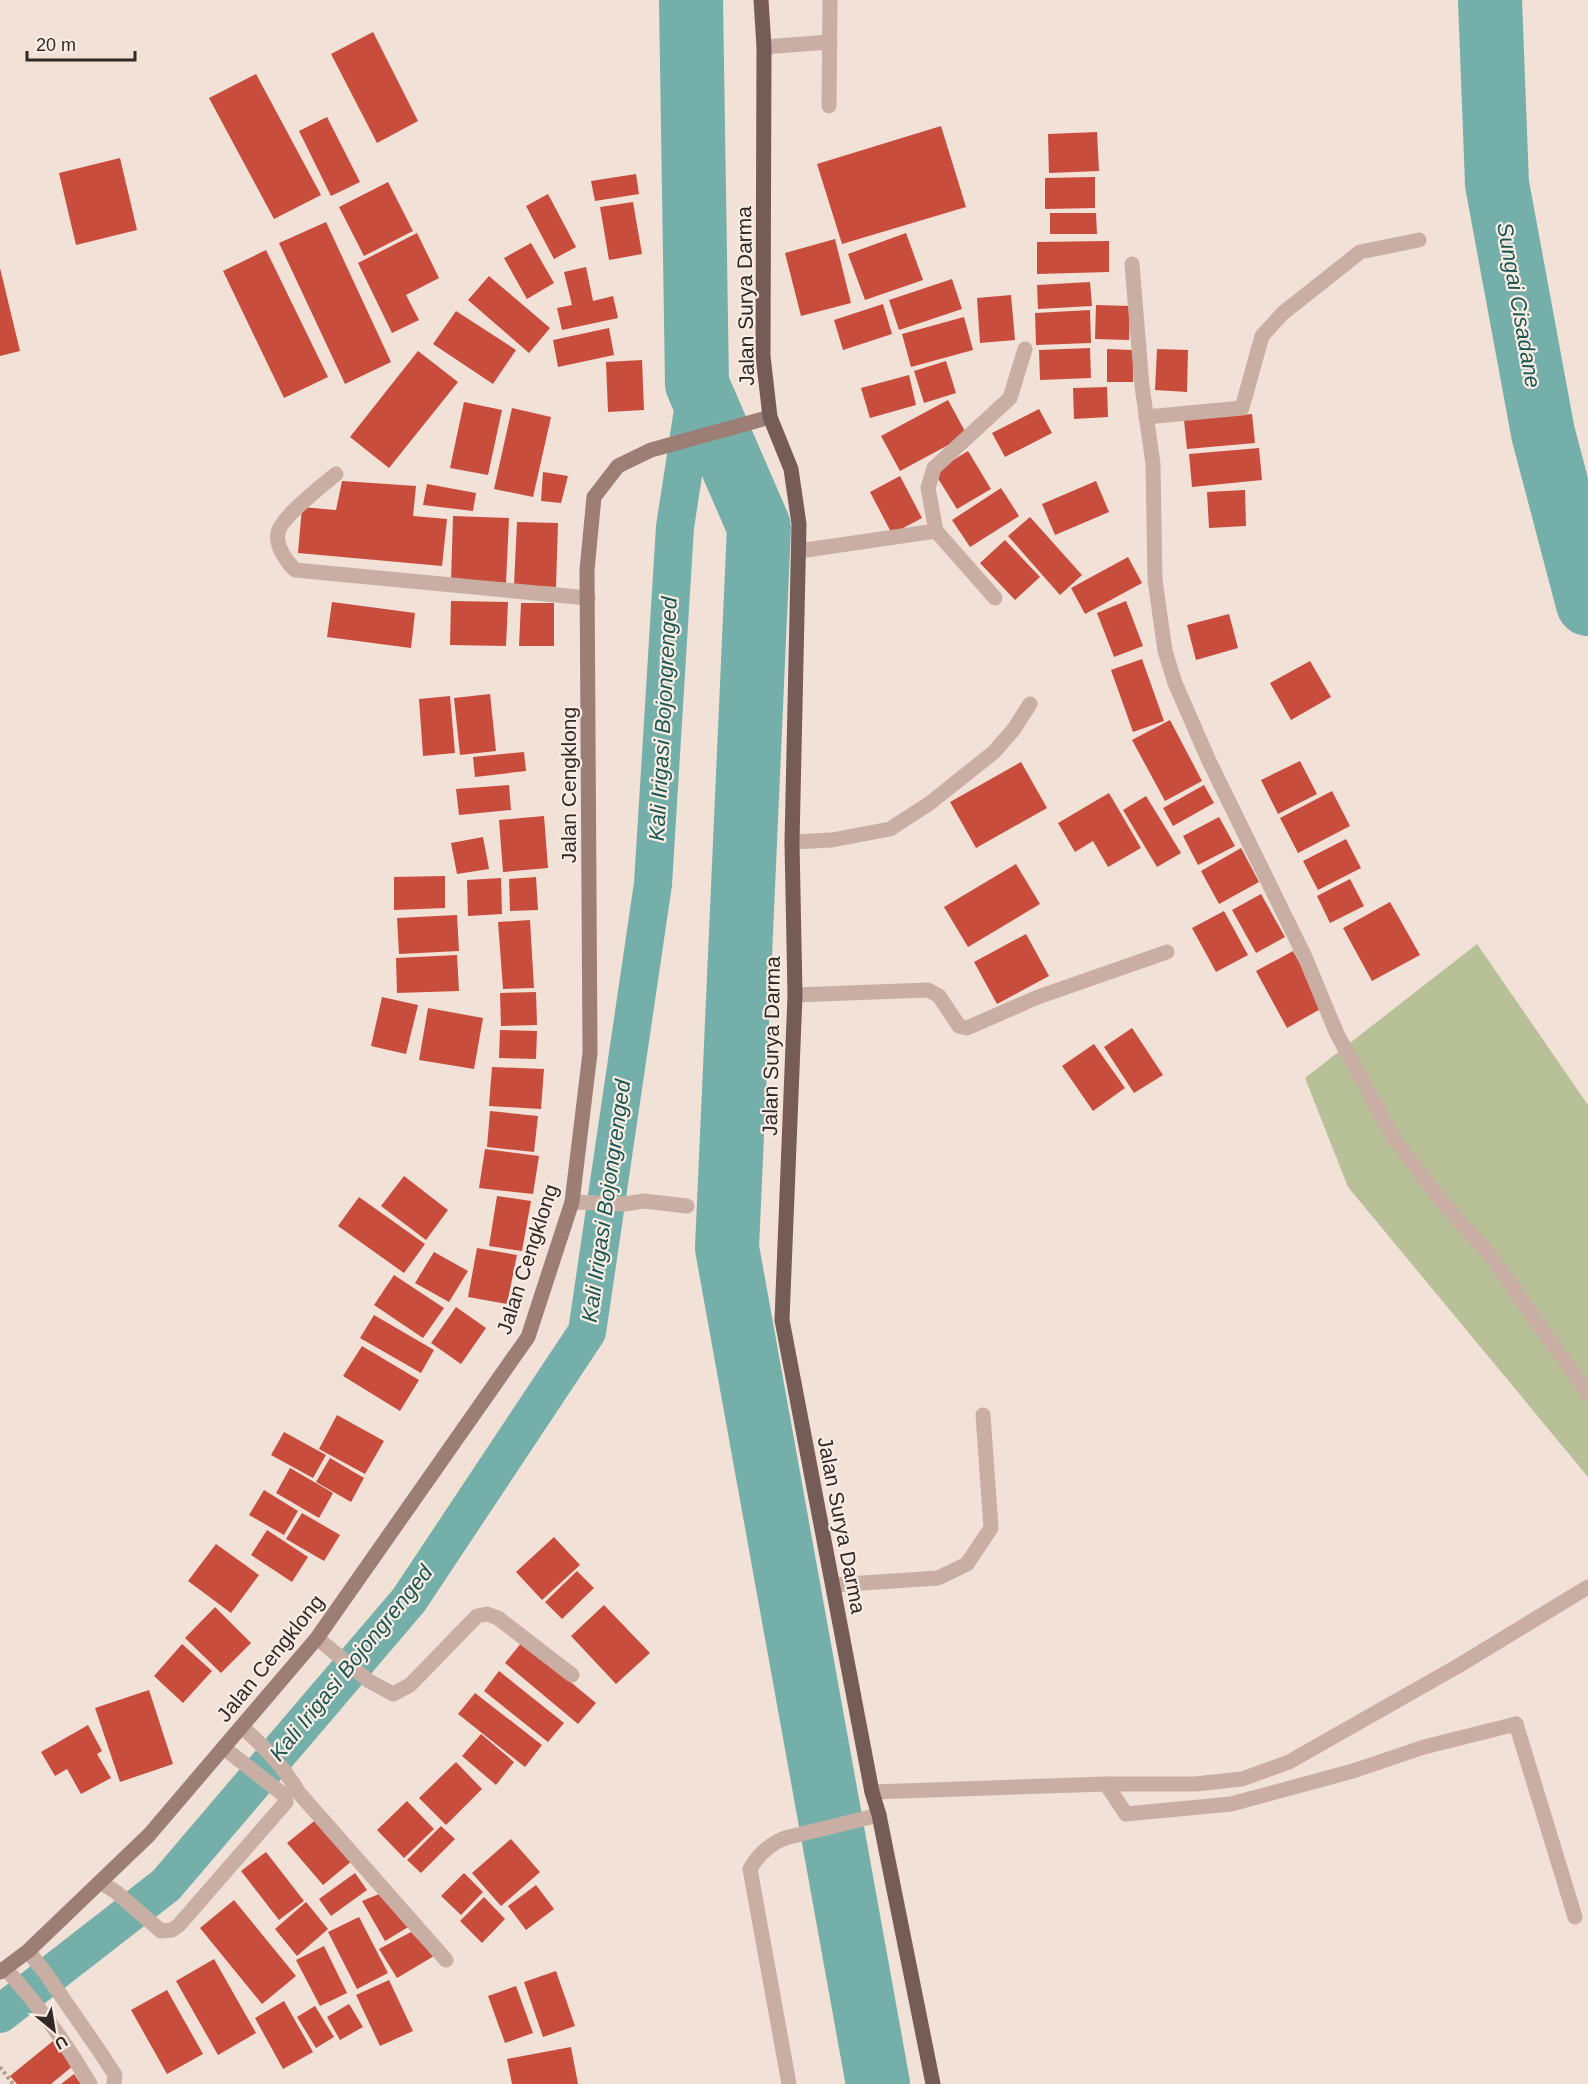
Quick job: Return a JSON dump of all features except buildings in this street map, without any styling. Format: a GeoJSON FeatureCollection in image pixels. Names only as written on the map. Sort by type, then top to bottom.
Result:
{"type":"FeatureCollection","features":[{"type":"Feature","properties":{"kind":"main road","name":"Jalan Surya Darma"},"geometry":{"type":"LineString","coordinates":[[761,0],[764,47],[763,356],[771,417],[791,469],[799,524],[792,842],[795,995],[782,1320],[872,1792],[879,1815],[933,2084]]}},
{"type":"Feature","properties":{"kind":"main road","name":"Jalan Cengklong"},"geometry":{"type":"LineString","coordinates":[[2,1970],[28,1951],[149,1835],[317,1638],[528,1337],[572,1202],[590,1053],[587,570],[594,497],[618,466],[651,450],[771,417]]}},
{"type":"Feature","properties":{"kind":"street"},"geometry":{"type":"LineString","coordinates":[[829,106],[830,0]]}},
{"type":"Feature","properties":{"kind":"street"},"geometry":{"type":"LineString","coordinates":[[764,47],[830,42]]}},
{"type":"Feature","properties":{"kind":"street"},"geometry":{"type":"LineString","coordinates":[[1146,417],[1242,408],[1262,336],[1283,313],[1360,252],[1419,240]]}},
{"type":"Feature","properties":{"kind":"street"},"geometry":{"type":"LineString","coordinates":[[1132,264],[1152,464],[1155,580],[1165,651],[1175,683],[1209,761],[1305,957],[1337,1034],[1393,1137],[1440,1199],[1490,1255],[1588,1394]]}},
{"type":"Feature","properties":{"kind":"street"},"geometry":{"type":"LineString","coordinates":[[995,598],[936,531],[928,488],[934,468],[1010,398],[1025,349]]}},
{"type":"Feature","properties":{"kind":"street"},"geometry":{"type":"LineString","coordinates":[[336,474],[281,523],[277,535],[281,549],[286,561],[295,570],[588,598]]}},
{"type":"Feature","properties":{"kind":"street"},"geometry":{"type":"LineString","coordinates":[[799,551],[936,531]]}},
{"type":"Feature","properties":{"kind":"street"},"geometry":{"type":"LineString","coordinates":[[792,842],[832,840],[890,829],[930,803],[994,752],[1014,729],[1030,704]]}},
{"type":"Feature","properties":{"kind":"street"},"geometry":{"type":"LineString","coordinates":[[795,995],[928,990],[939,996],[959,1026],[968,1028],[1038,997],[1167,952]]}},
{"type":"Feature","properties":{"kind":"street"},"geometry":{"type":"LineString","coordinates":[[572,1202],[625,1204],[644,1201],[687,1206]]}},
{"type":"Feature","properties":{"kind":"street"},"geometry":{"type":"LineString","coordinates":[[833,1585],[938,1578],[967,1564],[991,1528],[982,1415]]}},
{"type":"Feature","properties":{"kind":"street"},"geometry":{"type":"LineString","coordinates":[[872,1792],[1106,1784],[1195,1784],[1242,1779],[1288,1762],[1458,1666],[1588,1587]]}},
{"type":"Feature","properties":{"kind":"street"},"geometry":{"type":"LineString","coordinates":[[317,1638],[369,1681],[393,1694],[410,1685],[477,1616],[487,1614],[498,1618],[572,1674]]}},
{"type":"Feature","properties":{"kind":"street"},"geometry":{"type":"LineString","coordinates":[[1106,1784],[1126,1814],[1231,1804],[1353,1771],[1424,1747],[1516,1724],[1575,1917]]}},
{"type":"Feature","properties":{"kind":"street"},"geometry":{"type":"LineString","coordinates":[[242,1727],[259,1742],[289,1776],[299,1793],[446,1960]]}},
{"type":"Feature","properties":{"kind":"street"},"geometry":{"type":"LineString","coordinates":[[100,1882],[116,1892],[161,1931],[172,1930],[179,1925],[286,1802],[284,1795],[224,1748]]}},
{"type":"Feature","properties":{"kind":"street"},"geometry":{"type":"LineString","coordinates":[[789,2084],[750,1869],[756,1859],[776,1842],[785,1838],[879,1815]]}},
{"type":"Feature","properties":{"kind":"street"},"geometry":{"type":"LineString","coordinates":[[28,1951],[115,2075],[114,2084]]}},
{"type":"Feature","properties":{"kind":"street"},"geometry":{"type":"LineString","coordinates":[[2,1970],[20,1984],[78,2063],[90,2084]]}},
{"type":"Feature","properties":{"kind":"path"},"geometry":{"type":"LineString","coordinates":[[0,2067],[13,2084]]}},
{"type":"Feature","properties":{"kind":"green space"},"geometry":{"type":"Polygon","coordinates":[[[1477,944],[1588,1105],[1588,1477],[1348,1187],[1305,1078],[1477,944]]]}},
{"type":"Feature","properties":{"kind":"waterway"},"geometry":{"type":"LineString","coordinates":[[691,0],[697,384],[759,527],[727,1248],[878,2084]]}},
{"type":"Feature","properties":{"kind":"waterway","name":"Sungai Cisadane"},"geometry":{"type":"LineString","coordinates":[[1490,0],[1497,184],[1543,433],[1588,604]]}},
{"type":"Feature","properties":{"kind":"waterway","name":"Kali Irigasi Bojongrenged"},"geometry":{"type":"LineString","coordinates":[[0,2014],[166,1885],[409,1600],[587,1332],[653,884],[675,527],[697,384]]}}]}
